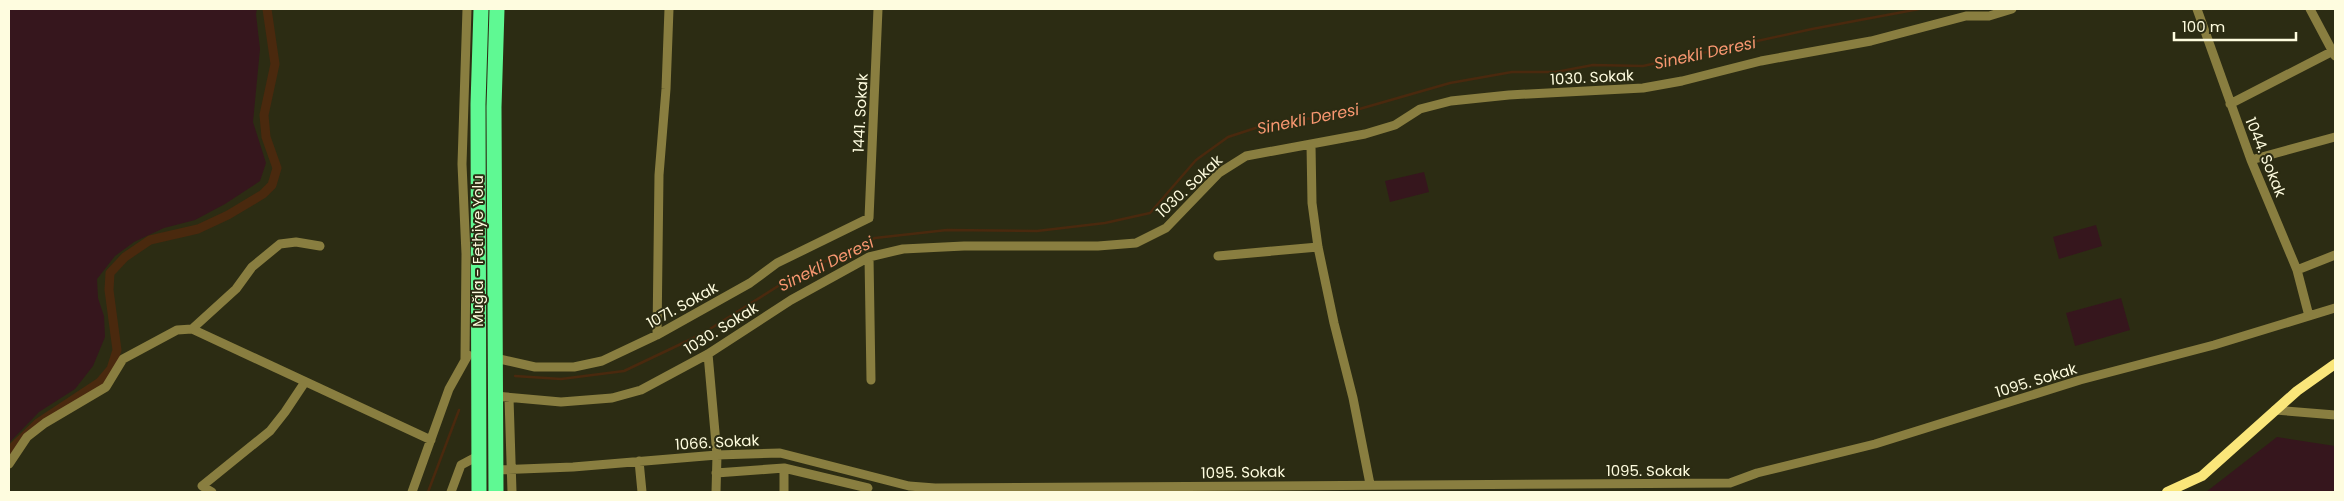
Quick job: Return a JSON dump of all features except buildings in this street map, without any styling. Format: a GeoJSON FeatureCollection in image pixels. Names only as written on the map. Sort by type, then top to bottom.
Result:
{"type":"FeatureCollection","features":[{"type":"Feature","properties":{"kind":"highway","name":"Muğla - Fethiye Yolu"},"geometry":{"type":"LineString","coordinates":[[479,492],[478,164],[481,9]]}},
{"type":"Feature","properties":{"kind":"highway","name":"Muğla - Fethiye Yolu"},"geometry":{"type":"LineString","coordinates":[[496,492],[503,470],[502,397],[495,358],[494,107],[498,9]]}},
{"type":"Feature","properties":{"kind":"main road"},"geometry":{"type":"LineString","coordinates":[[2167,492],[2202,476],[2297,391],[2335,364]]}},
{"type":"Feature","properties":{"kind":"main road"},"geometry":{"type":"LineString","coordinates":[[2275,410],[2335,372]]}},
{"type":"Feature","properties":{"kind":"street"},"geometry":{"type":"LineString","coordinates":[[465,360],[466,254],[462,164],[464,38],[467,9]]}},
{"type":"Feature","properties":{"kind":"street"},"geometry":{"type":"LineString","coordinates":[[657,335],[659,174],[666,89],[669,9]]}},
{"type":"Feature","properties":{"kind":"street","name":"1441. Sokak"},"geometry":{"type":"LineString","coordinates":[[869,218],[878,9]]}},
{"type":"Feature","properties":{"kind":"street","name":"1030. Sokak"},"geometry":{"type":"LineString","coordinates":[[502,397],[561,402],[612,398],[641,390],[708,354],[791,300],[869,257],[903,249],[1136,243],[1166,228],[1219,173],[1246,156],[1373,132],[1395,125],[1420,109],[1451,101],[1528,94],[1643,88],[1682,81],[1761,61],[1871,41],[1966,16],[1989,16],[2012,9]]}},
{"type":"Feature","properties":{"kind":"street","name":"1044. Sokak"},"geometry":{"type":"LineString","coordinates":[[2196,9],[2251,160],[2297,270],[2309,316]]}},
{"type":"Feature","properties":{"kind":"street"},"geometry":{"type":"LineString","coordinates":[[2230,104],[2335,53],[2310,9]]}},
{"type":"Feature","properties":{"kind":"street"},"geometry":{"type":"LineString","coordinates":[[2251,160],[2335,137]]}},
{"type":"Feature","properties":{"kind":"street"},"geometry":{"type":"LineString","coordinates":[[1311,145],[1312,203],[1318,246],[1334,323],[1355,407],[1370,484]]}},
{"type":"Feature","properties":{"kind":"street"},"geometry":{"type":"LineString","coordinates":[[462,164],[478,164]]}},
{"type":"Feature","properties":{"kind":"street","name":"1071. Sokak"},"geometry":{"type":"LineString","coordinates":[[495,358],[534,367],[574,367],[602,362],[657,335],[750,284],[778,263],[869,218]]}},
{"type":"Feature","properties":{"kind":"street"},"geometry":{"type":"LineString","coordinates":[[192,329],[236,289],[252,267],[280,244],[296,242],[320,246]]}},
{"type":"Feature","properties":{"kind":"street"},"geometry":{"type":"LineString","coordinates":[[1218,256],[1318,246]]}},
{"type":"Feature","properties":{"kind":"street"},"geometry":{"type":"LineString","coordinates":[[2297,270],[2335,255]]}},
{"type":"Feature","properties":{"kind":"street"},"geometry":{"type":"LineString","coordinates":[[869,257],[871,380]]}},
{"type":"Feature","properties":{"kind":"street","name":"1095. Sokak"},"geometry":{"type":"LineString","coordinates":[[935,490],[1370,484],[1730,483],[1757,473],[1875,444],[2080,380],[2214,345],[2335,308]]}},
{"type":"Feature","properties":{"kind":"street"},"geometry":{"type":"LineString","coordinates":[[9,464],[27,437],[45,423],[106,387],[124,359],[177,330],[192,329],[430,440]]}},
{"type":"Feature","properties":{"kind":"street"},"geometry":{"type":"LineString","coordinates":[[412,492],[449,389],[478,338]]}},
{"type":"Feature","properties":{"kind":"street"},"geometry":{"type":"LineString","coordinates":[[708,354],[717,455],[716,492]]}},
{"type":"Feature","properties":{"kind":"street"},"geometry":{"type":"LineString","coordinates":[[212,492],[202,486],[270,431],[306,382]]}},
{"type":"Feature","properties":{"kind":"street"},"geometry":{"type":"LineString","coordinates":[[2275,410],[2335,415]]}},
{"type":"Feature","properties":{"kind":"street","name":"1066. Sokak"},"geometry":{"type":"LineString","coordinates":[[503,470],[573,467],[717,455],[780,453],[869,477],[935,490]]}},
{"type":"Feature","properties":{"kind":"street"},"geometry":{"type":"LineString","coordinates":[[451,492],[461,465],[478,456]]}},
{"type":"Feature","properties":{"kind":"street"},"geometry":{"type":"LineString","coordinates":[[640,461],[642,492]]}},
{"type":"Feature","properties":{"kind":"street"},"geometry":{"type":"LineString","coordinates":[[716,473],[784,468],[868,490],[869,477]]}},
{"type":"Feature","properties":{"kind":"street"},"geometry":{"type":"LineString","coordinates":[[784,468],[784,492]]}},
{"type":"Feature","properties":{"kind":"street"},"geometry":{"type":"LineString","coordinates":[[503,470],[512,492]]}},
{"type":"Feature","properties":{"kind":"shaded area"},"geometry":{"type":"Polygon","coordinates":[[[9,9],[257,9],[260,49],[253,122],[266,163],[260,181],[225,204],[195,220],[164,228],[134,242],[115,256],[97,279],[98,298],[104,316],[105,337],[93,366],[75,389],[39,412],[9,443],[9,9]]]}},
{"type":"Feature","properties":{"kind":"shaded area"},"geometry":{"type":"Polygon","coordinates":[[[1424,172],[1429,192],[1390,202],[1385,181],[1424,172]]]}},
{"type":"Feature","properties":{"kind":"shaded area"},"geometry":{"type":"Polygon","coordinates":[[[2096,225],[2102,246],[2059,259],[2053,237],[2096,225]]]}},
{"type":"Feature","properties":{"kind":"shaded area"},"geometry":{"type":"Polygon","coordinates":[[[2121,298],[2130,330],[2075,346],[2066,313],[2121,298]]]}},
{"type":"Feature","properties":{"kind":"shaded area"},"geometry":{"type":"Polygon","coordinates":[[[2277,437],[2335,446],[2335,492],[2206,492],[2277,437]]]}},
{"type":"Feature","properties":{"kind":"waterway"},"geometry":{"type":"LineString","coordinates":[[9,451],[38,423],[100,382],[111,369],[117,350],[109,290],[110,273],[125,257],[150,240],[198,229],[228,215],[263,194],[272,185],[277,168],[266,137],[264,115],[275,64],[267,9]]}},
{"type":"Feature","properties":{"kind":"waterway","name":"Sinekli Deresi"},"geometry":{"type":"LineString","coordinates":[[515,376],[561,379],[624,371],[702,334],[794,276],[875,238],[947,230],[1037,231],[1105,223],[1150,213],[1196,160],[1228,137],[1274,122],[1335,116],[1450,83],[1512,72],[1556,72],[1593,65],[1643,66],[1812,29],[1919,9]]}},
{"type":"Feature","properties":{"kind":"waterway","name":"Sinekli Deresi"},"geometry":{"type":"LineString","coordinates":[[428,492],[459,410]]}}]}
